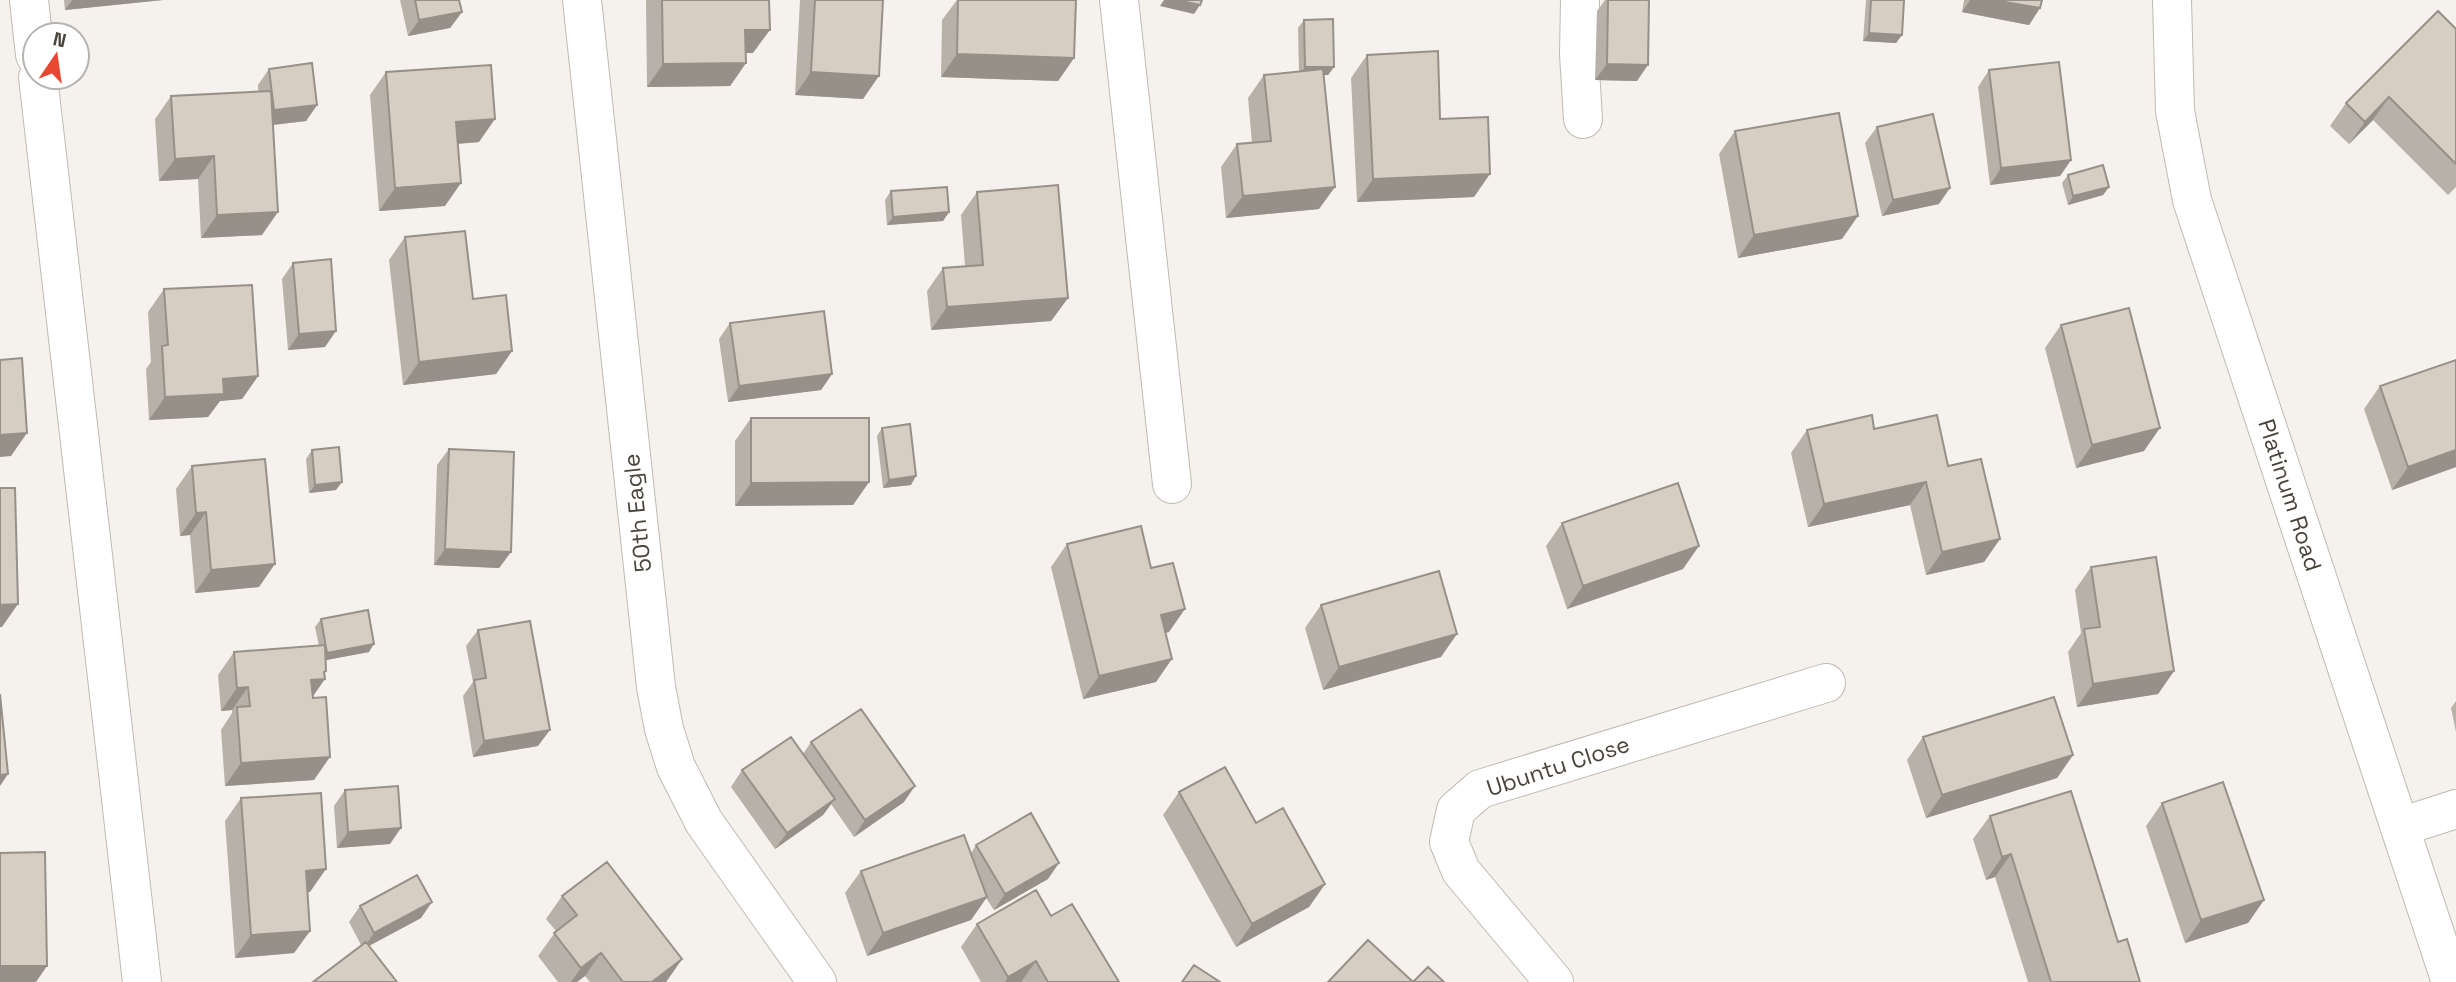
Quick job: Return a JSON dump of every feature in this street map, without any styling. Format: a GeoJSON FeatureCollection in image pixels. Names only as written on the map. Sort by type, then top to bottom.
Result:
{"type":"FeatureCollection","features":[{"type":"Feature","properties":{"kind":"street"},"geometry":{"type":"LineString","coordinates":[[29,0],[31,21]]}},
{"type":"Feature","properties":{"kind":"street","name":"50th Eagle"},"geometry":{"type":"LineString","coordinates":[[582,0],[656,687],[664,729],[676,767],[704,822],[817,982]]}},
{"type":"Feature","properties":{"kind":"street"},"geometry":{"type":"LineString","coordinates":[[1119,0],[1172,484]]}},
{"type":"Feature","properties":{"kind":"street"},"geometry":{"type":"LineString","coordinates":[[1580,0],[1579,54],[1583,119]]}},
{"type":"Feature","properties":{"kind":"street","name":"Platinum Road"},"geometry":{"type":"LineString","coordinates":[[2172,0],[2175,111],[2192,200],[2451,982]]}},
{"type":"Feature","properties":{"kind":"street"},"geometry":{"type":"LineString","coordinates":[[39,91],[142,982]]}},
{"type":"Feature","properties":{"kind":"street","name":"Ubuntu Close"},"geometry":{"type":"LineString","coordinates":[[1554,982],[1461,871],[1449,842],[1456,810],[1480,789],[1826,683]]}},
{"type":"Feature","properties":{"kind":"street"},"geometry":{"type":"LineString","coordinates":[[2400,827],[2456,808]]}},
{"type":"Feature","properties":{"kind":"building"},"geometry":{"type":"Polygon","coordinates":[[[415,0],[459,0],[462,12],[419,20],[415,0]]]}},
{"type":"Feature","properties":{"kind":"building"},"geometry":{"type":"Polygon","coordinates":[[[662,0],[769,0],[770,30],[745,30],[746,63],[663,64],[662,0]]]}},
{"type":"Feature","properties":{"kind":"building"},"geometry":{"type":"Polygon","coordinates":[[[815,0],[883,0],[879,76],[811,72],[815,0]]]}},
{"type":"Feature","properties":{"kind":"building"},"geometry":{"type":"Polygon","coordinates":[[[958,0],[1076,0],[1074,58],[957,54],[958,0]]]}},
{"type":"Feature","properties":{"kind":"building"},"geometry":{"type":"Polygon","coordinates":[[[1177,0],[1202,0],[1200,5],[1177,0]]]}},
{"type":"Feature","properties":{"kind":"building"},"geometry":{"type":"Polygon","coordinates":[[[1608,0],[1649,0],[1648,65],[1607,64],[1608,0]]]}},
{"type":"Feature","properties":{"kind":"building"},"geometry":{"type":"Polygon","coordinates":[[[1871,0],[1904,0],[1902,35],[1869,33],[1871,0]]]}},
{"type":"Feature","properties":{"kind":"building"},"geometry":{"type":"Polygon","coordinates":[[[1993,0],[2042,0],[2040,8],[1993,0]]]}},
{"type":"Feature","properties":{"kind":"building"},"geometry":{"type":"Polygon","coordinates":[[[2438,11],[2456,29],[2456,164],[2389,97],[2365,122],[2346,103],[2438,11]]]}},
{"type":"Feature","properties":{"kind":"building"},"geometry":{"type":"Polygon","coordinates":[[[1333,19],[1334,67],[1305,67],[1304,20],[1333,19]]]}},
{"type":"Feature","properties":{"kind":"building"},"geometry":{"type":"Polygon","coordinates":[[[1438,51],[1440,119],[1488,117],[1490,174],[1373,179],[1367,55],[1438,51]]]}},
{"type":"Feature","properties":{"kind":"building"},"geometry":{"type":"Polygon","coordinates":[[[2059,62],[2071,160],[2001,168],[1989,70],[2059,62]]]}},
{"type":"Feature","properties":{"kind":"building"},"geometry":{"type":"Polygon","coordinates":[[[312,63],[317,105],[274,110],[269,69],[312,63]]]}},
{"type":"Feature","properties":{"kind":"building"},"geometry":{"type":"Polygon","coordinates":[[[491,65],[495,119],[456,122],[461,183],[395,188],[386,72],[491,65]]]}},
{"type":"Feature","properties":{"kind":"building"},"geometry":{"type":"Polygon","coordinates":[[[1323,69],[1335,187],[1243,196],[1237,144],[1271,141],[1264,75],[1323,69]]]}},
{"type":"Feature","properties":{"kind":"building"},"geometry":{"type":"Polygon","coordinates":[[[271,91],[278,212],[217,215],[214,156],[175,159],[171,96],[271,91]]]}},
{"type":"Feature","properties":{"kind":"building"},"geometry":{"type":"Polygon","coordinates":[[[1839,113],[1858,216],[1754,235],[1735,131],[1839,113]]]}},
{"type":"Feature","properties":{"kind":"building"},"geometry":{"type":"Polygon","coordinates":[[[1933,114],[1950,188],[1893,200],[1877,127],[1933,114]]]}},
{"type":"Feature","properties":{"kind":"building"},"geometry":{"type":"Polygon","coordinates":[[[2103,165],[2109,187],[2073,196],[2068,175],[2103,165]]]}},
{"type":"Feature","properties":{"kind":"building"},"geometry":{"type":"Polygon","coordinates":[[[1058,185],[1068,298],[947,307],[943,268],[983,265],[977,192],[1058,185]]]}},
{"type":"Feature","properties":{"kind":"building"},"geometry":{"type":"Polygon","coordinates":[[[947,187],[949,212],[893,217],[891,191],[947,187]]]}},
{"type":"Feature","properties":{"kind":"building"},"geometry":{"type":"Polygon","coordinates":[[[465,231],[473,299],[506,295],[512,351],[419,362],[405,237],[465,231]]]}},
{"type":"Feature","properties":{"kind":"building"},"geometry":{"type":"Polygon","coordinates":[[[331,259],[336,331],[299,334],[293,263],[331,259]]]}},
{"type":"Feature","properties":{"kind":"building"},"geometry":{"type":"Polygon","coordinates":[[[252,285],[258,376],[223,379],[224,394],[165,397],[162,346],[168,345],[164,289],[252,285]]]}},
{"type":"Feature","properties":{"kind":"building"},"geometry":{"type":"Polygon","coordinates":[[[2129,308],[2160,428],[2092,445],[2061,325],[2129,308]]]}},
{"type":"Feature","properties":{"kind":"building"},"geometry":{"type":"Polygon","coordinates":[[[824,311],[832,374],[739,386],[730,323],[824,311]]]}},
{"type":"Feature","properties":{"kind":"building"},"geometry":{"type":"Polygon","coordinates":[[[22,358],[27,433],[0,435],[0,360],[22,358]]]}},
{"type":"Feature","properties":{"kind":"building"},"geometry":{"type":"Polygon","coordinates":[[[2456,360],[2456,450],[2408,467],[2380,386],[2456,360]]]}},
{"type":"Feature","properties":{"kind":"building"},"geometry":{"type":"Polygon","coordinates":[[[1872,415],[1874,429],[1937,415],[1948,466],[1981,459],[2000,539],[1942,552],[1926,482],[1824,504],[1807,430],[1872,415]]]}},
{"type":"Feature","properties":{"kind":"building"},"geometry":{"type":"Polygon","coordinates":[[[751,418],[869,418],[869,482],[751,483],[751,418]]]}},
{"type":"Feature","properties":{"kind":"building"},"geometry":{"type":"Polygon","coordinates":[[[910,424],[916,476],[889,480],[882,428],[910,424]]]}},
{"type":"Feature","properties":{"kind":"building"},"geometry":{"type":"Polygon","coordinates":[[[339,447],[342,482],[315,485],[312,450],[339,447]]]}},
{"type":"Feature","properties":{"kind":"building"},"geometry":{"type":"Polygon","coordinates":[[[449,449],[514,452],[511,552],[445,549],[449,449]]]}},
{"type":"Feature","properties":{"kind":"building"},"geometry":{"type":"Polygon","coordinates":[[[265,459],[275,564],[211,570],[206,512],[196,513],[192,466],[265,459]]]}},
{"type":"Feature","properties":{"kind":"building"},"geometry":{"type":"Polygon","coordinates":[[[1678,483],[1699,546],[1583,586],[1562,523],[1678,483]]]}},
{"type":"Feature","properties":{"kind":"building"},"geometry":{"type":"Polygon","coordinates":[[[0,488],[15,488],[18,604],[0,605],[0,488]]]}},
{"type":"Feature","properties":{"kind":"building"},"geometry":{"type":"Polygon","coordinates":[[[1141,526],[1151,568],[1173,563],[1185,609],[1161,615],[1172,659],[1099,676],[1067,544],[1141,526]]]}},
{"type":"Feature","properties":{"kind":"building"},"geometry":{"type":"Polygon","coordinates":[[[2156,557],[2174,671],[2093,684],[2084,629],[2100,627],[2091,567],[2156,557]]]}},
{"type":"Feature","properties":{"kind":"building"},"geometry":{"type":"Polygon","coordinates":[[[1439,571],[1457,634],[1339,667],[1321,605],[1439,571]]]}},
{"type":"Feature","properties":{"kind":"building"},"geometry":{"type":"Polygon","coordinates":[[[368,610],[374,644],[327,653],[321,619],[368,610]]]}},
{"type":"Feature","properties":{"kind":"building"},"geometry":{"type":"Polygon","coordinates":[[[530,621],[550,730],[484,741],[474,680],[486,678],[478,630],[530,621]]]}},
{"type":"Feature","properties":{"kind":"building"},"geometry":{"type":"Polygon","coordinates":[[[325,645],[325,679],[311,680],[313,698],[326,697],[330,757],[241,763],[237,707],[250,706],[248,687],[237,688],[234,652],[325,645]]]}},
{"type":"Feature","properties":{"kind":"building"},"geometry":{"type":"Polygon","coordinates":[[[0,694],[8,774],[0,775],[0,694]]]}},
{"type":"Feature","properties":{"kind":"building"},"geometry":{"type":"Polygon","coordinates":[[[2054,697],[2073,755],[1942,795],[1923,737],[2054,697]]]}},
{"type":"Feature","properties":{"kind":"building"},"geometry":{"type":"Polygon","coordinates":[[[861,709],[915,786],[865,820],[811,742],[861,709]]]}},
{"type":"Feature","properties":{"kind":"building"},"geometry":{"type":"Polygon","coordinates":[[[791,737],[835,799],[787,833],[742,770],[791,737]]]}},
{"type":"Feature","properties":{"kind":"building"},"geometry":{"type":"Polygon","coordinates":[[[1225,767],[1256,823],[1283,808],[1325,884],[1252,924],[1179,792],[1225,767]]]}},
{"type":"Feature","properties":{"kind":"building"},"geometry":{"type":"Polygon","coordinates":[[[2223,782],[2264,900],[2201,920],[2162,803],[2223,782]]]}},
{"type":"Feature","properties":{"kind":"building"},"geometry":{"type":"Polygon","coordinates":[[[398,786],[401,828],[348,832],[345,790],[398,786]]]}},
{"type":"Feature","properties":{"kind":"building"},"geometry":{"type":"Polygon","coordinates":[[[2071,791],[2118,942],[2127,939],[2140,982],[2051,982],[2011,854],[2002,857],[1990,816],[2071,791]]]}},
{"type":"Feature","properties":{"kind":"building"},"geometry":{"type":"Polygon","coordinates":[[[321,793],[326,869],[306,871],[310,931],[251,935],[241,798],[321,793]]]}},
{"type":"Feature","properties":{"kind":"building"},"geometry":{"type":"Polygon","coordinates":[[[1031,813],[1059,863],[1005,894],[976,845],[1031,813]]]}},
{"type":"Feature","properties":{"kind":"building"},"geometry":{"type":"Polygon","coordinates":[[[964,835],[987,897],[883,933],[861,871],[964,835]]]}},
{"type":"Feature","properties":{"kind":"building"},"geometry":{"type":"Polygon","coordinates":[[[45,852],[47,966],[0,966],[0,853],[45,852]]]}},
{"type":"Feature","properties":{"kind":"building"},"geometry":{"type":"Polygon","coordinates":[[[607,862],[682,959],[652,982],[623,982],[601,953],[581,968],[554,933],[577,915],[562,896],[607,862]]]}},
{"type":"Feature","properties":{"kind":"building"},"geometry":{"type":"Polygon","coordinates":[[[417,875],[432,902],[374,933],[360,906],[417,875]]]}},
{"type":"Feature","properties":{"kind":"building"},"geometry":{"type":"Polygon","coordinates":[[[1036,890],[1051,916],[1072,904],[1119,982],[1048,982],[1036,961],[1008,977],[977,924],[1036,890]]]}},
{"type":"Feature","properties":{"kind":"building"},"geometry":{"type":"Polygon","coordinates":[[[1368,940],[1413,982],[1328,982],[1368,940]]]}},
{"type":"Feature","properties":{"kind":"building"},"geometry":{"type":"Polygon","coordinates":[[[366,942],[397,982],[313,982],[366,942]]]}},
{"type":"Feature","properties":{"kind":"building"},"geometry":{"type":"Polygon","coordinates":[[[1194,965],[1220,982],[1182,982],[1194,965]]]}},
{"type":"Feature","properties":{"kind":"building"},"geometry":{"type":"Polygon","coordinates":[[[1428,967],[1444,982],[1413,982],[1428,967]]]}}]}
